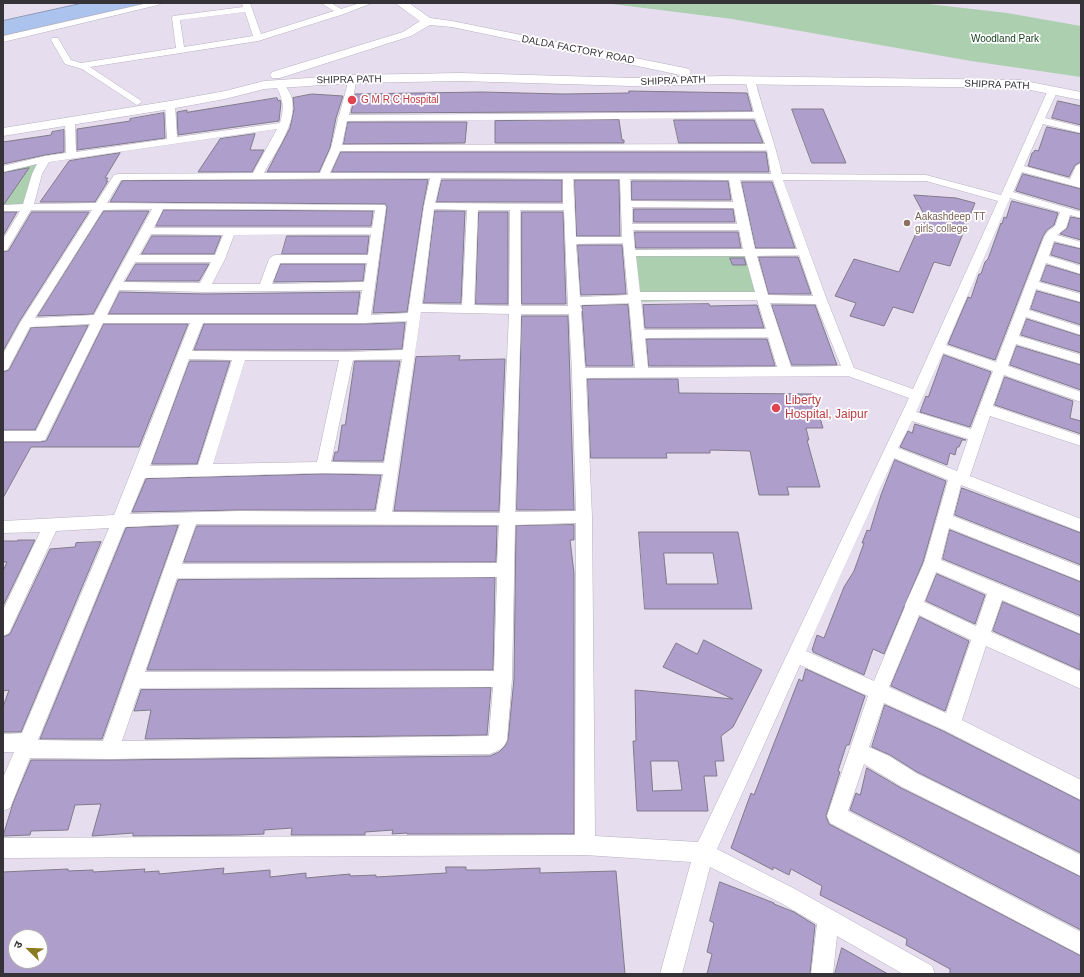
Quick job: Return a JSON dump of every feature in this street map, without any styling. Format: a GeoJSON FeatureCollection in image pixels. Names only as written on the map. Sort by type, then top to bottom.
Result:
{"type":"FeatureCollection","features":[{"type":"Feature","properties":{"kind":"street"},"geometry":{"type":"LineString","coordinates":[[3,39],[158,3]]}},
{"type":"Feature","properties":{"kind":"street"},"geometry":{"type":"LineString","coordinates":[[325,3],[341,12]]}},
{"type":"Feature","properties":{"kind":"street"},"geometry":{"type":"LineString","coordinates":[[55,40],[68,62],[73,65],[86,66],[90,64],[180,49],[258,38],[368,3]]}},
{"type":"Feature","properties":{"kind":"street","name":"DALDA FACTORY ROAD"},"geometry":{"type":"LineString","coordinates":[[401,3],[433,21],[718,80]]}},
{"type":"Feature","properties":{"kind":"street","name":"DALDA FACTORY ROAD"},"geometry":{"type":"LineString","coordinates":[[412,3],[437,17],[433,21]]}},
{"type":"Feature","properties":{"kind":"street"},"geometry":{"type":"LineString","coordinates":[[180,49],[175,14],[246,6],[258,38]]}},
{"type":"Feature","properties":{"kind":"street"},"geometry":{"type":"LineString","coordinates":[[258,84],[394,45],[423,34],[433,21]]}},
{"type":"Feature","properties":{"kind":"street"},"geometry":{"type":"LineString","coordinates":[[633,82],[640,63]]}},
{"type":"Feature","properties":{"kind":"street"},"geometry":{"type":"LineString","coordinates":[[86,66],[86,69],[94,75],[137,102]]}},
{"type":"Feature","properties":{"kind":"street","name":"SHIPRA PATH"},"geometry":{"type":"LineString","coordinates":[[3,124],[258,84],[353,79],[460,77],[633,82],[750,80],[1020,84],[1081,96]]}},
{"type":"Feature","properties":{"kind":"street"},"geometry":{"type":"LineString","coordinates":[[324,175],[336,148],[342,118],[353,79]]}},
{"type":"Feature","properties":{"kind":"street"},"geometry":{"type":"LineString","coordinates":[[750,80],[759,115],[771,147],[776,177],[821,300],[849,371]]}},
{"type":"Feature","properties":{"kind":"street","name":"SHIPRA PATH"},"geometry":{"type":"LineString","coordinates":[[3,132],[225,95],[258,84]]}},
{"type":"Feature","properties":{"kind":"street"},"geometry":{"type":"LineString","coordinates":[[257,176],[283,125],[288,110],[287,98],[280,84]]}},
{"type":"Feature","properties":{"kind":"street"},"geometry":{"type":"LineString","coordinates":[[671,974],[704,853],[797,655],[890,451],[917,396],[1053,90]]}},
{"type":"Feature","properties":{"kind":"street"},"geometry":{"type":"LineString","coordinates":[[170,105],[172,141]]}},
{"type":"Feature","properties":{"kind":"street"},"geometry":{"type":"LineString","coordinates":[[342,118],[759,115]]}},
{"type":"Feature","properties":{"kind":"street"},"geometry":{"type":"LineString","coordinates":[[1040,120],[1081,130]]}},
{"type":"Feature","properties":{"kind":"street"},"geometry":{"type":"LineString","coordinates":[[70,122],[71,156]]}},
{"type":"Feature","properties":{"kind":"street"},"geometry":{"type":"LineString","coordinates":[[3,169],[44,159],[283,125]]}},
{"type":"Feature","properties":{"kind":"street"},"geometry":{"type":"LineString","coordinates":[[336,148],[771,147]]}},
{"type":"Feature","properties":{"kind":"street"},"geometry":{"type":"LineString","coordinates":[[5,243],[28,207],[37,174],[44,159]]}},
{"type":"Feature","properties":{"kind":"street"},"geometry":{"type":"LineString","coordinates":[[1018,168],[1078,184],[1081,166]]}},
{"type":"Feature","properties":{"kind":"street"},"geometry":{"type":"LineString","coordinates":[[383,519],[409,354],[429,206],[436,175]]}},
{"type":"Feature","properties":{"kind":"street"},"geometry":{"type":"LineString","coordinates":[[3,366],[26,323],[118,177],[436,175],[926,178],[1081,215]]}},
{"type":"Feature","properties":{"kind":"street"},"geometry":{"type":"LineString","coordinates":[[568,176],[570,241],[579,373],[584,516],[585,845]]}},
{"type":"Feature","properties":{"kind":"street"},"geometry":{"type":"LineString","coordinates":[[625,176],[628,240],[642,372]]}},
{"type":"Feature","properties":{"kind":"street"},"geometry":{"type":"LineString","coordinates":[[734,176],[743,227],[762,298],[785,370]]}},
{"type":"Feature","properties":{"kind":"street"},"geometry":{"type":"LineString","coordinates":[[627,204],[738,205]]}},
{"type":"Feature","properties":{"kind":"street"},"geometry":{"type":"LineString","coordinates":[[3,208],[100,206],[381,206],[364,319]]}},
{"type":"Feature","properties":{"kind":"street"},"geometry":{"type":"LineString","coordinates":[[3,436],[40,436],[115,286],[147,231],[159,206]]}},
{"type":"Feature","properties":{"kind":"street"},"geometry":{"type":"LineString","coordinates":[[429,206],[474,208],[569,207]]}},
{"type":"Feature","properties":{"kind":"street"},"geometry":{"type":"LineString","coordinates":[[3,743],[109,750],[490,745],[498,740],[504,679],[505,570],[515,310],[515,207]]}},
{"type":"Feature","properties":{"kind":"street"},"geometry":{"type":"LineString","coordinates":[[468,310],[474,208]]}},
{"type":"Feature","properties":{"kind":"street"},"geometry":{"type":"LineString","coordinates":[[1066,211],[1060,228],[1052,233],[1050,237],[959,478],[932,563],[913,605],[879,690],[837,816],[1081,944]]}},
{"type":"Feature","properties":{"kind":"street"},"geometry":{"type":"LineString","coordinates":[[627,227],[743,227]]}},
{"type":"Feature","properties":{"kind":"street"},"geometry":{"type":"LineString","coordinates":[[147,231],[378,232]]}},
{"type":"Feature","properties":{"kind":"street"},"geometry":{"type":"LineString","coordinates":[[204,288],[219,259],[230,232]]}},
{"type":"Feature","properties":{"kind":"street"},"geometry":{"type":"LineString","coordinates":[[1050,237],[1081,245]]}},
{"type":"Feature","properties":{"kind":"street"},"geometry":{"type":"LineString","coordinates":[[570,241],[628,240]]}},
{"type":"Feature","properties":{"kind":"street"},"geometry":{"type":"LineString","coordinates":[[630,253],[803,252]]}},
{"type":"Feature","properties":{"kind":"street"},"geometry":{"type":"LineString","coordinates":[[132,258],[219,259]]}},
{"type":"Feature","properties":{"kind":"street"},"geometry":{"type":"LineString","coordinates":[[1043,258],[1081,270]]}},
{"type":"Feature","properties":{"kind":"street"},"geometry":{"type":"LineString","coordinates":[[265,288],[275,259],[373,259]]}},
{"type":"Feature","properties":{"kind":"street"},"geometry":{"type":"LineString","coordinates":[[1033,284],[1081,298]]}},
{"type":"Feature","properties":{"kind":"street"},"geometry":{"type":"LineString","coordinates":[[115,286],[204,288],[370,286]]}},
{"type":"Feature","properties":{"kind":"street"},"geometry":{"type":"LineString","coordinates":[[26,323],[99,319],[364,319],[414,313],[468,310],[515,310],[575,305],[635,297],[821,300]]}},
{"type":"Feature","properties":{"kind":"street"},"geometry":{"type":"LineString","coordinates":[[1022,312],[1081,330]]}},
{"type":"Feature","properties":{"kind":"street"},"geometry":{"type":"LineString","coordinates":[[3,802],[140,472],[198,319]]}},
{"type":"Feature","properties":{"kind":"street"},"geometry":{"type":"LineString","coordinates":[[639,334],[774,333]]}},
{"type":"Feature","properties":{"kind":"street"},"geometry":{"type":"LineString","coordinates":[[1012,338],[1081,360]]}},
{"type":"Feature","properties":{"kind":"street"},"geometry":{"type":"LineString","coordinates":[[938,347],[1081,397]]}},
{"type":"Feature","properties":{"kind":"street"},"geometry":{"type":"LineString","coordinates":[[185,355],[347,356],[409,354]]}},
{"type":"Feature","properties":{"kind":"street"},"geometry":{"type":"LineString","coordinates":[[204,470],[240,355]]}},
{"type":"Feature","properties":{"kind":"street"},"geometry":{"type":"LineString","coordinates":[[323,467],[347,356]]}},
{"type":"Feature","properties":{"kind":"street"},"geometry":{"type":"LineString","coordinates":[[579,373],[785,370],[849,371],[917,396]]}},
{"type":"Feature","properties":{"kind":"street"},"geometry":{"type":"LineString","coordinates":[[985,409],[1081,442]]}},
{"type":"Feature","properties":{"kind":"street"},"geometry":{"type":"LineString","coordinates":[[908,415],[976,436]]}},
{"type":"Feature","properties":{"kind":"street"},"geometry":{"type":"LineString","coordinates":[[890,451],[1081,526]]}},
{"type":"Feature","properties":{"kind":"street"},"geometry":{"type":"LineString","coordinates":[[140,472],[323,467],[390,469]]}},
{"type":"Feature","properties":{"kind":"street"},"geometry":{"type":"LineString","coordinates":[[3,527],[50,526],[119,520],[190,518],[507,520],[584,516]]}},
{"type":"Feature","properties":{"kind":"street"},"geometry":{"type":"LineString","coordinates":[[109,750],[190,518]]}},
{"type":"Feature","properties":{"kind":"street"},"geometry":{"type":"LineString","coordinates":[[945,520],[1081,574]]}},
{"type":"Feature","properties":{"kind":"street"},"geometry":{"type":"LineString","coordinates":[[3,628],[50,526]]}},
{"type":"Feature","properties":{"kind":"street"},"geometry":{"type":"LineString","coordinates":[[932,563],[1081,626]]}},
{"type":"Feature","properties":{"kind":"street"},"geometry":{"type":"LineString","coordinates":[[172,571],[505,570]]}},
{"type":"Feature","properties":{"kind":"street"},"geometry":{"type":"LineString","coordinates":[[951,724],[997,590]]}},
{"type":"Feature","properties":{"kind":"street"},"geometry":{"type":"LineString","coordinates":[[913,605],[1081,681]]}},
{"type":"Feature","properties":{"kind":"street"},"geometry":{"type":"LineString","coordinates":[[797,655],[879,690],[951,724],[1081,790]]}},
{"type":"Feature","properties":{"kind":"street"},"geometry":{"type":"LineString","coordinates":[[133,680],[504,679]]}},
{"type":"Feature","properties":{"kind":"street"},"geometry":{"type":"LineString","coordinates":[[858,751],[882,763],[909,780],[1081,866]]}},
{"type":"Feature","properties":{"kind":"street"},"geometry":{"type":"LineString","coordinates":[[3,848],[585,845],[704,853],[788,896],[924,974]]}},
{"type":"Feature","properties":{"kind":"street"},"geometry":{"type":"LineString","coordinates":[[822,974],[828,919]]}},
{"type":"Feature","properties":{"kind":"green space","name":"Woodland Park"},"geometry":{"type":"Polygon","coordinates":[[[604,3],[920,3],[1007,13],[1081,26],[1081,77],[971,61],[732,19],[604,3]]]}},
{"type":"Feature","properties":{"kind":"green space"},"geometry":{"type":"Polygon","coordinates":[[[45,159],[28,207],[3,208],[3,167],[45,159]]]}},
{"type":"Feature","properties":{"kind":"green space"},"geometry":{"type":"Polygon","coordinates":[[[629,249],[749,251],[763,299],[635,302],[629,249]]]}},
{"type":"Feature","properties":{"kind":"water"},"geometry":{"type":"Polygon","coordinates":[[[83,3],[151,3],[3,37],[3,21],[83,3]]]}},
{"type":"Feature","properties":{"kind":"building"},"geometry":{"type":"Polygon","coordinates":[[[629,91],[747,93],[752,111],[351,113],[355,94],[482,92],[563,94],[629,93],[629,91]]]}},
{"type":"Feature","properties":{"kind":"building"},"geometry":{"type":"Polygon","coordinates":[[[312,94],[343,96],[336,118],[330,148],[319,172],[267,172],[290,128],[294,109],[293,98],[312,94]]]}},
{"type":"Feature","properties":{"kind":"building"},"geometry":{"type":"Polygon","coordinates":[[[277,98],[281,103],[279,121],[178,135],[177,112],[187,110],[187,112],[277,98]]]}},
{"type":"Feature","properties":{"kind":"building"},"geometry":{"type":"Polygon","coordinates":[[[1058,101],[1081,106],[1081,125],[1052,118],[1058,101]]]}},
{"type":"Feature","properties":{"kind":"building"},"geometry":{"type":"Polygon","coordinates":[[[792,109],[823,109],[846,163],[812,163],[792,109]]]}},
{"type":"Feature","properties":{"kind":"building"},"geometry":{"type":"Polygon","coordinates":[[[164,113],[165,138],[77,150],[77,129],[130,121],[130,119],[164,113]]]}},
{"type":"Feature","properties":{"kind":"building"},"geometry":{"type":"Polygon","coordinates":[[[619,120],[622,140],[624,140],[624,143],[495,143],[495,121],[619,120]]]}},
{"type":"Feature","properties":{"kind":"building"},"geometry":{"type":"Polygon","coordinates":[[[674,120],[754,120],[763,143],[679,143],[674,120]]]}},
{"type":"Feature","properties":{"kind":"building"},"geometry":{"type":"Polygon","coordinates":[[[348,122],[467,122],[465,143],[344,144],[348,122]]]}},
{"type":"Feature","properties":{"kind":"building"},"geometry":{"type":"Polygon","coordinates":[[[1047,127],[1081,134],[1081,162],[1075,165],[1069,177],[1028,166],[1032,153],[1035,150],[1038,151],[1047,127]]]}},
{"type":"Feature","properties":{"kind":"building"},"geometry":{"type":"Polygon","coordinates":[[[64,130],[64,152],[3,164],[3,142],[51,135],[52,132],[64,130]]]}},
{"type":"Feature","properties":{"kind":"building"},"geometry":{"type":"Polygon","coordinates":[[[255,134],[250,150],[264,150],[252,172],[198,172],[220,139],[255,134]]]}},
{"type":"Feature","properties":{"kind":"building"},"geometry":{"type":"Polygon","coordinates":[[[341,152],[766,152],[769,172],[332,172],[341,152]]]}},
{"type":"Feature","properties":{"kind":"building"},"geometry":{"type":"Polygon","coordinates":[[[120,153],[105,178],[108,178],[106,181],[108,181],[95,202],[40,202],[69,161],[120,153]]]}},
{"type":"Feature","properties":{"kind":"building"},"geometry":{"type":"Polygon","coordinates":[[[29,168],[5,203],[3,204],[3,173],[29,168]]]}},
{"type":"Feature","properties":{"kind":"building"},"geometry":{"type":"Polygon","coordinates":[[[1023,174],[1081,189],[1081,210],[1016,191],[1023,174]]]}},
{"type":"Feature","properties":{"kind":"building"},"geometry":{"type":"Polygon","coordinates":[[[428,180],[407,312],[373,313],[387,207],[385,204],[110,202],[122,181],[428,180]]]}},
{"type":"Feature","properties":{"kind":"building"},"geometry":{"type":"Polygon","coordinates":[[[442,180],[562,180],[562,202],[437,202],[442,180]]]}},
{"type":"Feature","properties":{"kind":"building"},"geometry":{"type":"Polygon","coordinates":[[[575,180],[619,180],[620,236],[577,236],[575,180]]]}},
{"type":"Feature","properties":{"kind":"building"},"geometry":{"type":"Polygon","coordinates":[[[632,181],[728,181],[731,200],[632,200],[632,181]]]}},
{"type":"Feature","properties":{"kind":"building"},"geometry":{"type":"Polygon","coordinates":[[[742,182],[772,182],[795,248],[756,248],[742,182]]]}},
{"type":"Feature","properties":{"kind":"building"},"geometry":{"type":"Polygon","coordinates":[[[914,195],[956,198],[975,203],[950,266],[934,262],[913,313],[893,307],[884,326],[850,316],[856,303],[835,296],[854,259],[899,272],[924,215],[914,195]]]}},
{"type":"Feature","properties":{"kind":"building"},"geometry":{"type":"Polygon","coordinates":[[[1012,201],[1058,213],[1054,225],[1047,230],[1043,236],[995,360],[948,344],[968,297],[971,298],[979,274],[981,274],[985,262],[988,259],[1001,223],[1002,224],[1004,217],[1006,218],[1012,201]]]}},
{"type":"Feature","properties":{"kind":"building"},"geometry":{"type":"Polygon","coordinates":[[[634,209],[733,209],[735,222],[634,222],[634,209]]]}},
{"type":"Feature","properties":{"kind":"building"},"geometry":{"type":"Polygon","coordinates":[[[164,210],[373,211],[371,226],[156,226],[164,210]]]}},
{"type":"Feature","properties":{"kind":"building"},"geometry":{"type":"Polygon","coordinates":[[[104,211],[149,211],[93,314],[38,316],[104,211]]]}},
{"type":"Feature","properties":{"kind":"building"},"geometry":{"type":"Polygon","coordinates":[[[435,211],[465,211],[461,303],[424,303],[435,211]]]}},
{"type":"Feature","properties":{"kind":"building"},"geometry":{"type":"Polygon","coordinates":[[[3,212],[17,212],[3,236],[3,212]]]}},
{"type":"Feature","properties":{"kind":"building"},"geometry":{"type":"Polygon","coordinates":[[[32,212],[89,212],[19,322],[3,351],[3,252],[8,251],[32,212]]]}},
{"type":"Feature","properties":{"kind":"building"},"geometry":{"type":"Polygon","coordinates":[[[479,212],[508,212],[508,304],[476,304],[479,212]]]}},
{"type":"Feature","properties":{"kind":"building"},"geometry":{"type":"Polygon","coordinates":[[[522,212],[563,212],[566,304],[522,304],[522,212]]]}},
{"type":"Feature","properties":{"kind":"building"},"geometry":{"type":"Polygon","coordinates":[[[1071,217],[1081,219],[1081,240],[1060,234],[1067,228],[1071,217]]]}},
{"type":"Feature","properties":{"kind":"building"},"geometry":{"type":"Polygon","coordinates":[[[635,232],[738,232],[741,248],[636,248],[635,232]]]}},
{"type":"Feature","properties":{"kind":"building"},"geometry":{"type":"Polygon","coordinates":[[[152,236],[221,236],[214,254],[142,254],[152,236]]]}},
{"type":"Feature","properties":{"kind":"building"},"geometry":{"type":"Polygon","coordinates":[[[287,236],[369,236],[367,254],[282,254],[287,236]]]}},
{"type":"Feature","properties":{"kind":"building"},"geometry":{"type":"Polygon","coordinates":[[[1055,243],[1081,249],[1081,264],[1051,255],[1055,243]]]}},
{"type":"Feature","properties":{"kind":"building"},"geometry":{"type":"Polygon","coordinates":[[[578,245],[622,245],[626,294],[581,295],[578,245]]]}},
{"type":"Feature","properties":{"kind":"building"},"geometry":{"type":"Polygon","coordinates":[[[759,257],[798,257],[811,294],[769,294],[759,257]]]}},
{"type":"Feature","properties":{"kind":"building"},"geometry":{"type":"Polygon","coordinates":[[[730,258],[744,258],[746,265],[733,265],[730,258]]]}},
{"type":"Feature","properties":{"kind":"building"},"geometry":{"type":"Polygon","coordinates":[[[136,264],[209,264],[199,281],[126,281],[136,264]]]}},
{"type":"Feature","properties":{"kind":"building"},"geometry":{"type":"Polygon","coordinates":[[[281,264],[365,264],[363,281],[274,282],[281,264]]]}},
{"type":"Feature","properties":{"kind":"building"},"geometry":{"type":"Polygon","coordinates":[[[1047,265],[1081,275],[1081,292],[1041,281],[1047,265]]]}},
{"type":"Feature","properties":{"kind":"building"},"geometry":{"type":"Polygon","coordinates":[[[1037,291],[1081,303],[1081,325],[1031,309],[1037,291]]]}},
{"type":"Feature","properties":{"kind":"building"},"geometry":{"type":"Polygon","coordinates":[[[120,292],[204,294],[360,292],[357,314],[109,314],[120,292]]]}},
{"type":"Feature","properties":{"kind":"building"},"geometry":{"type":"Polygon","coordinates":[[[709,304],[710,306],[757,305],[764,328],[645,328],[643,305],[709,304]]]}},
{"type":"Feature","properties":{"kind":"building"},"geometry":{"type":"Polygon","coordinates":[[[628,305],[633,366],[586,366],[582,306],[628,305]]]}},
{"type":"Feature","properties":{"kind":"building"},"geometry":{"type":"Polygon","coordinates":[[[772,305],[815,305],[837,365],[792,365],[772,305]]]}},
{"type":"Feature","properties":{"kind":"building"},"geometry":{"type":"Polygon","coordinates":[[[522,316],[568,316],[574,510],[517,510],[522,316]]]}},
{"type":"Feature","properties":{"kind":"building"},"geometry":{"type":"Polygon","coordinates":[[[1027,319],[1081,336],[1081,353],[1021,335],[1027,319]]]}},
{"type":"Feature","properties":{"kind":"building"},"geometry":{"type":"Polygon","coordinates":[[[405,323],[402,349],[194,350],[204,324],[405,323]]]}},
{"type":"Feature","properties":{"kind":"building"},"geometry":{"type":"Polygon","coordinates":[[[104,324],[188,324],[139,447],[31,447],[3,498],[3,442],[46,441],[104,324]]]}},
{"type":"Feature","properties":{"kind":"building"},"geometry":{"type":"Polygon","coordinates":[[[88,326],[35,430],[3,430],[3,372],[9,370],[31,328],[88,326]]]}},
{"type":"Feature","properties":{"kind":"building"},"geometry":{"type":"Polygon","coordinates":[[[647,339],[767,339],[775,366],[649,366],[647,339]]]}},
{"type":"Feature","properties":{"kind":"building"},"geometry":{"type":"Polygon","coordinates":[[[1017,346],[1081,365],[1081,390],[1010,365],[1017,346]]]}},
{"type":"Feature","properties":{"kind":"building"},"geometry":{"type":"Polygon","coordinates":[[[944,355],[991,372],[970,427],[920,412],[926,396],[928,397],[944,355]]]}},
{"type":"Feature","properties":{"kind":"building"},"geometry":{"type":"Polygon","coordinates":[[[460,356],[459,360],[505,359],[499,511],[394,511],[416,357],[460,356]]]}},
{"type":"Feature","properties":{"kind":"building"},"geometry":{"type":"Polygon","coordinates":[[[190,361],[230,361],[197,464],[152,464],[190,361]]]}},
{"type":"Feature","properties":{"kind":"building"},"geometry":{"type":"Polygon","coordinates":[[[355,361],[400,361],[383,461],[333,461],[335,452],[338,452],[342,425],[345,425],[355,361]]]}},
{"type":"Feature","properties":{"kind":"building"},"geometry":{"type":"Polygon","coordinates":[[[1005,377],[1073,401],[1070,418],[1081,421],[1081,434],[995,405],[1005,377]]]}},
{"type":"Feature","properties":{"kind":"building"},"geometry":{"type":"Polygon","coordinates":[[[588,379],[678,379],[679,393],[813,394],[823,428],[806,428],[809,440],[807,440],[820,487],[787,487],[789,495],[759,495],[750,451],[710,450],[710,453],[666,453],[667,458],[591,458],[588,379]]]}},
{"type":"Feature","properties":{"kind":"building"},"geometry":{"type":"Polygon","coordinates":[[[915,424],[966,440],[962,440],[959,447],[957,447],[955,455],[950,453],[947,465],[900,447],[908,431],[912,433],[915,424]]]}},
{"type":"Feature","properties":{"kind":"building"},"geometry":{"type":"Polygon","coordinates":[[[895,460],[946,481],[923,562],[884,654],[873,649],[864,675],[813,652],[812,650],[817,635],[824,638],[844,587],[854,571],[864,543],[862,543],[867,530],[870,531],[881,495],[895,460]]]}},
{"type":"Feature","properties":{"kind":"building"},"geometry":{"type":"Polygon","coordinates":[[[323,474],[381,475],[375,510],[132,512],[146,479],[323,474]]]}},
{"type":"Feature","properties":{"kind":"building"},"geometry":{"type":"Polygon","coordinates":[[[962,488],[1081,533],[1081,565],[955,515],[962,488]]]}},
{"type":"Feature","properties":{"kind":"building"},"geometry":{"type":"Polygon","coordinates":[[[574,525],[574,540],[570,540],[574,573],[574,834],[392,834],[393,830],[365,832],[365,835],[291,835],[292,828],[264,830],[264,834],[240,835],[133,836],[133,833],[92,836],[101,804],[75,805],[68,830],[31,831],[30,835],[3,836],[13,803],[31,760],[490,756],[499,752],[508,740],[514,679],[516,526],[574,525]]]}},
{"type":"Feature","properties":{"kind":"building"},"geometry":{"type":"Polygon","coordinates":[[[178,526],[102,739],[40,739],[126,528],[178,526]]]}},
{"type":"Feature","properties":{"kind":"building"},"geometry":{"type":"Polygon","coordinates":[[[197,526],[497,526],[496,562],[184,562],[197,526]]]}},
{"type":"Feature","properties":{"kind":"building"},"geometry":{"type":"Polygon","coordinates":[[[950,530],[1081,582],[1081,616],[943,559],[950,530]]]}},
{"type":"Feature","properties":{"kind":"building"},"geometry":{"type":"Polygon","coordinates":[[[639,532],[738,532],[752,609],[645,609],[639,532]],[[664,553],[667,584],[718,584],[713,553],[664,553]]]}},
{"type":"Feature","properties":{"kind":"building"},"geometry":{"type":"Polygon","coordinates":[[[35,540],[3,606],[3,571],[7,562],[3,562],[3,541],[35,540]]]}},
{"type":"Feature","properties":{"kind":"building"},"geometry":{"type":"Polygon","coordinates":[[[101,542],[21,732],[3,732],[3,707],[9,690],[3,691],[3,637],[10,634],[50,549],[75,547],[76,543],[101,542]]]}},
{"type":"Feature","properties":{"kind":"building"},"geometry":{"type":"Polygon","coordinates":[[[937,574],[985,595],[975,624],[926,601],[937,574]]]}},
{"type":"Feature","properties":{"kind":"building"},"geometry":{"type":"Polygon","coordinates":[[[495,578],[493,670],[147,670],[178,580],[495,578]]]}},
{"type":"Feature","properties":{"kind":"building"},"geometry":{"type":"Polygon","coordinates":[[[1003,602],[1081,635],[1080,670],[993,631],[1003,602]]]}},
{"type":"Feature","properties":{"kind":"building"},"geometry":{"type":"Polygon","coordinates":[[[920,617],[969,641],[945,711],[891,686],[920,617]]]}},
{"type":"Feature","properties":{"kind":"building"},"geometry":{"type":"Polygon","coordinates":[[[704,640],[762,670],[733,727],[721,736],[724,761],[715,761],[717,776],[704,776],[708,811],[637,811],[633,741],[636,741],[635,690],[733,699],[663,667],[676,643],[697,654],[704,640]],[[651,761],[653,791],[682,790],[678,761],[651,761]]]}},
{"type":"Feature","properties":{"kind":"building"},"geometry":{"type":"Polygon","coordinates":[[[806,669],[865,696],[849,745],[846,746],[838,771],[840,772],[826,816],[829,824],[1081,956],[1081,974],[950,974],[950,969],[906,945],[907,939],[820,895],[822,886],[791,869],[789,875],[773,867],[773,870],[731,848],[751,793],[754,795],[799,679],[802,681],[806,669]]]}},
{"type":"Feature","properties":{"kind":"building"},"geometry":{"type":"Polygon","coordinates":[[[491,688],[487,735],[145,739],[151,710],[134,711],[141,690],[491,688]]]}},
{"type":"Feature","properties":{"kind":"building"},"geometry":{"type":"Polygon","coordinates":[[[885,705],[943,731],[1081,801],[1081,853],[917,772],[890,755],[872,747],[885,705]]]}},
{"type":"Feature","properties":{"kind":"building"},"geometry":{"type":"Polygon","coordinates":[[[867,768],[901,788],[1081,877],[1081,930],[850,810],[856,793],[860,795],[867,768]]]}},
{"type":"Feature","properties":{"kind":"building"},"geometry":{"type":"Polygon","coordinates":[[[446,867],[466,867],[466,870],[540,868],[540,873],[616,871],[625,974],[3,974],[3,872],[68,869],[68,871],[93,870],[93,872],[145,869],[144,872],[159,871],[159,874],[224,868],[223,874],[270,870],[270,877],[306,873],[306,878],[350,874],[350,876],[376,875],[376,877],[446,873],[446,867]]]}},
{"type":"Feature","properties":{"kind":"building"},"geometry":{"type":"Polygon","coordinates":[[[720,882],[794,912],[815,925],[810,974],[707,974],[712,954],[707,952],[714,923],[710,921],[720,882]]]}},
{"type":"Feature","properties":{"kind":"building"},"geometry":{"type":"Polygon","coordinates":[[[842,948],[888,974],[835,974],[842,948]]]}},
{"type":"Feature","properties":{"kind":"place","name":"G M R C Hospital"},"geometry":{"type":"Point","coordinates":[352,100]}},
{"type":"Feature","properties":{"kind":"place","name":"Aakashdeep TT girls college"},"geometry":{"type":"Point","coordinates":[907,223]}},
{"type":"Feature","properties":{"kind":"place","name":"Liberty Hospital, Jaipur"},"geometry":{"type":"Point","coordinates":[776,408]}}]}
